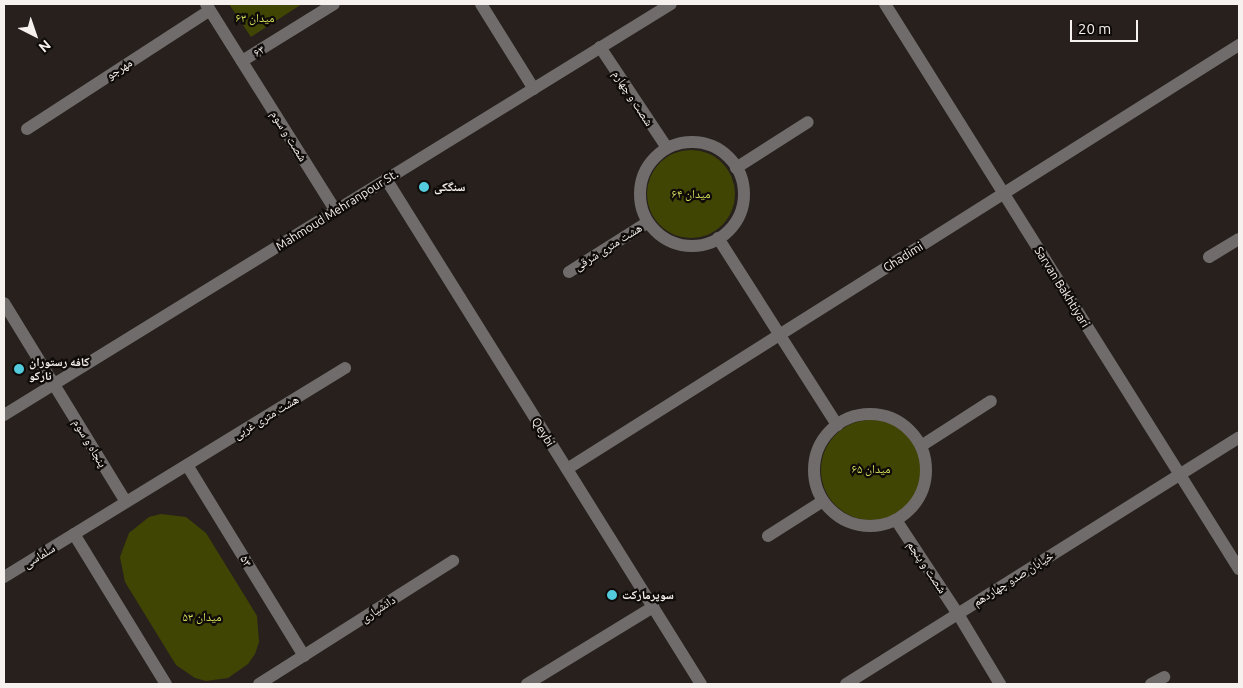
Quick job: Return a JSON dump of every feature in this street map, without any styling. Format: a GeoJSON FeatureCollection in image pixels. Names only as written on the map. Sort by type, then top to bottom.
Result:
{"type":"FeatureCollection","features":[{"type":"Feature","properties":{"kind":"street","name":"۶۳"},"geometry":{"type":"LineString","coordinates":[[208,7],[242,61],[334,4]]}},
{"type":"Feature","properties":{"kind":"street"},"geometry":{"type":"LineString","coordinates":[[481,4],[534,88]]}},
{"type":"Feature","properties":{"kind":"street","name":"Mahmoud Mehranpour St."},"geometry":{"type":"LineString","coordinates":[[4,415],[671,4]]}},
{"type":"Feature","properties":{"kind":"street","name":"Sarvan Bakhtiyari"},"geometry":{"type":"LineString","coordinates":[[885,4],[1239,569]]}},
{"type":"Feature","properties":{"kind":"street","name":"مهرجو"},"geometry":{"type":"LineString","coordinates":[[27,129],[208,7]]}},
{"type":"Feature","properties":{"kind":"street","name":"Ghadimi"},"geometry":{"type":"LineString","coordinates":[[566,469],[1239,45]]}},
{"type":"Feature","properties":{"kind":"street","name":"شصت و چهارم"},"geometry":{"type":"LineString","coordinates":[[600,47],[666,148]]}},
{"type":"Feature","properties":{"kind":"street","name":"شصت و سوم"},"geometry":{"type":"LineString","coordinates":[[242,61],[336,210]]}},
{"type":"Feature","properties":{"kind":"street"},"geometry":{"type":"LineString","coordinates":[[736,168],[808,122]]}},
{"type":"Feature","properties":{"kind":"street"},"geometry":{"type":"LineString","coordinates":[[683,142],[701,143],[718,149],[731,160],[740,175],[744,192],[741,210],[733,225],[718,238],[706,244],[690,246],[674,242],[659,234],[648,222],[641,207],[640,191],[643,175],[652,159],[666,148],[683,142]]}},
{"type":"Feature","properties":{"kind":"street","name":"Qeybi"},"geometry":{"type":"LineString","coordinates":[[386,179],[700,684]]}},
{"type":"Feature","properties":{"kind":"street","name":"هشت متری شرقی"},"geometry":{"type":"LineString","coordinates":[[569,272],[648,222]]}},
{"type":"Feature","properties":{"kind":"street"},"geometry":{"type":"LineString","coordinates":[[718,238],[838,425]]}},
{"type":"Feature","properties":{"kind":"street"},"geometry":{"type":"LineString","coordinates":[[1209,258],[1239,239]]}},
{"type":"Feature","properties":{"kind":"street","name":"پنجاه و سوم"},"geometry":{"type":"LineString","coordinates":[[4,303],[126,502]]}},
{"type":"Feature","properties":{"kind":"street","name":"هشت متری غربی"},"geometry":{"type":"LineString","coordinates":[[187,465],[345,368]]}},
{"type":"Feature","properties":{"kind":"street"},"geometry":{"type":"LineString","coordinates":[[921,446],[992,401]]}},
{"type":"Feature","properties":{"kind":"street"},"geometry":{"type":"LineString","coordinates":[[868,414],[884,416],[900,422],[912,432],[921,446],[926,463],[925,480],[920,496],[910,510],[896,520],[880,526],[864,526],[848,522],[834,513],[822,501],[816,485],[814,468],[817,452],[825,437],[838,425],[852,417],[868,414]]}},
{"type":"Feature","properties":{"kind":"street","name":"خیابان صدو چهاردهم"},"geometry":{"type":"LineString","coordinates":[[846,684],[1239,437]]}},
{"type":"Feature","properties":{"kind":"street"},"geometry":{"type":"LineString","coordinates":[[166,684],[74,534],[187,465]]}},
{"type":"Feature","properties":{"kind":"street","name":"۵۳"},"geometry":{"type":"LineString","coordinates":[[187,465],[304,656]]}},
{"type":"Feature","properties":{"kind":"street"},"geometry":{"type":"LineString","coordinates":[[768,536],[822,501]]}},
{"type":"Feature","properties":{"kind":"street","name":"شصت و پنجم"},"geometry":{"type":"LineString","coordinates":[[896,520],[958,614],[1000,684]]}},
{"type":"Feature","properties":{"kind":"street","name":"سلماسی"},"geometry":{"type":"LineString","coordinates":[[4,577],[74,534]]}},
{"type":"Feature","properties":{"kind":"street","name":"دانشیاری"},"geometry":{"type":"LineString","coordinates":[[304,656],[452,562]]}},
{"type":"Feature","properties":{"kind":"street"},"geometry":{"type":"LineString","coordinates":[[528,684],[653,607]]}},
{"type":"Feature","properties":{"kind":"street"},"geometry":{"type":"LineString","coordinates":[[259,684],[304,656]]}},
{"type":"Feature","properties":{"kind":"street"},"geometry":{"type":"LineString","coordinates":[[1151,684],[1164,676]]}},
{"type":"Feature","properties":{"kind":"green space","name":"میدان ۶۳"},"geometry":{"type":"Polygon","coordinates":[[[229,4],[302,4],[251,37],[229,4]]]}},
{"type":"Feature","properties":{"kind":"green space","name":"میدان ۶۴"},"geometry":{"type":"Polygon","coordinates":[[[682,150],[700,150],[716,157],[728,169],[735,185],[735,203],[728,219],[716,231],[700,238],[682,238],[666,231],[654,219],[647,203],[647,185],[654,169],[666,157],[682,150]]]}},
{"type":"Feature","properties":{"kind":"green space","name":"میدان ۶۵"},"geometry":{"type":"Polygon","coordinates":[[[871,420],[881,421],[899,428],[913,442],[920,460],[920,480],[913,498],[899,512],[881,519],[871,520],[861,519],[843,512],[829,498],[822,480],[821,470],[822,460],[829,442],[843,428],[861,421],[871,420]]]}},
{"type":"Feature","properties":{"kind":"green space","name":"میدان ۵۳"},"geometry":{"type":"Polygon","coordinates":[[[161,514],[186,517],[206,533],[257,616],[259,642],[255,654],[248,664],[228,678],[206,681],[195,678],[176,665],[125,582],[120,557],[129,533],[149,517],[161,514]]]}},
{"type":"Feature","properties":{"kind":"place","name":"سنگکی"},"geometry":{"type":"Point","coordinates":[424,187]}},
{"type":"Feature","properties":{"kind":"place","name":"کافه رستوران نارکو"},"geometry":{"type":"Point","coordinates":[19,369]}},
{"type":"Feature","properties":{"kind":"place","name":"سوپرمارکت"},"geometry":{"type":"Point","coordinates":[612,595]}}]}
